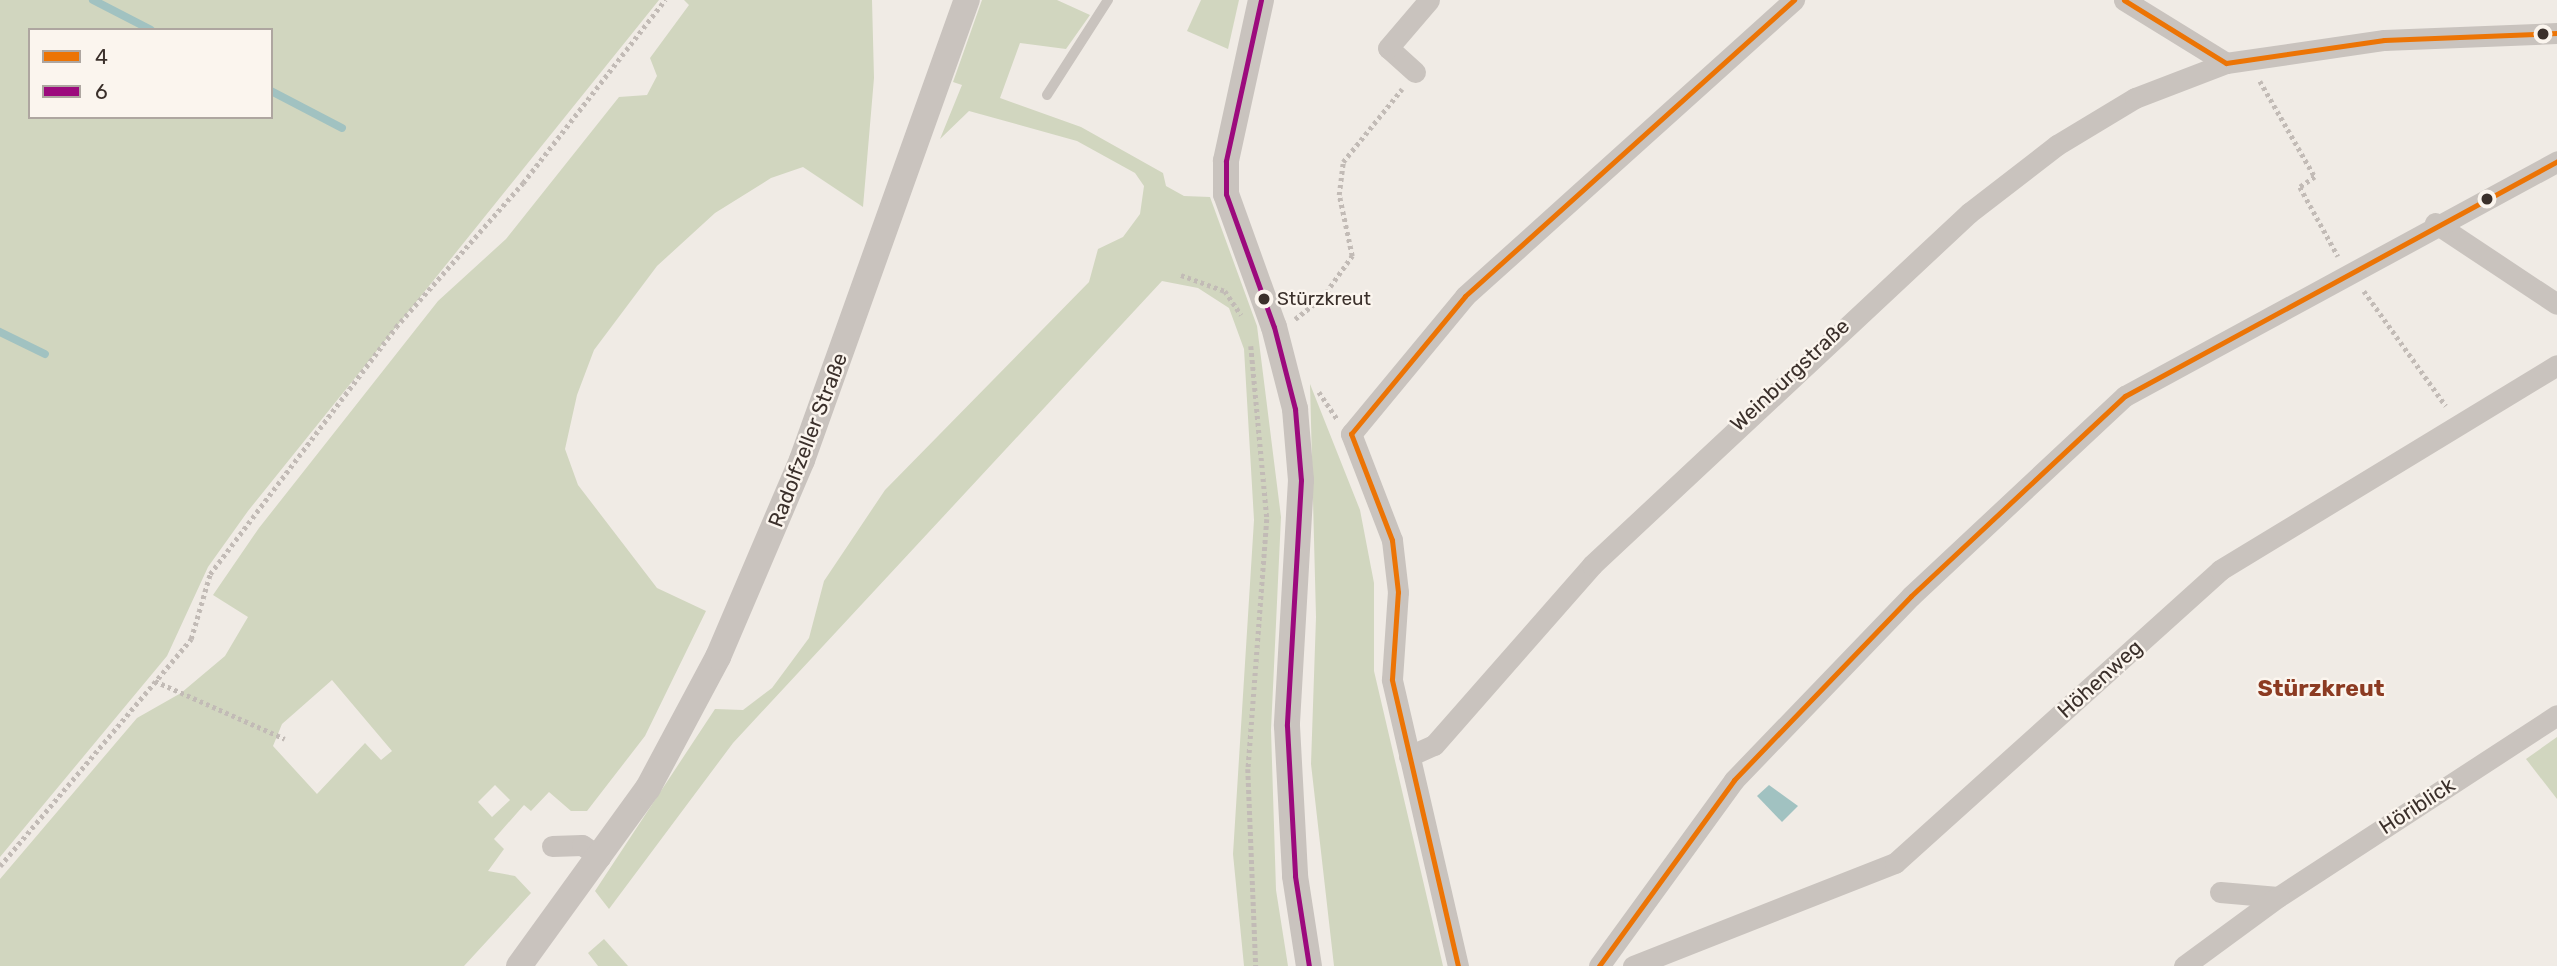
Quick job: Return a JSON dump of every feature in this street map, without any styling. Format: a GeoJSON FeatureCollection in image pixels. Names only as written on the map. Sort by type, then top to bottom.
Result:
{"type":"FeatureCollection","features":[{"type":"Feature","properties":{"kind":"street","name":"Radolfzeller Straße"},"geometry":{"type":"LineString","coordinates":[[519,966],[600,857],[682,729],[756,576],[967,0]]}},
{"type":"Feature","properties":{"kind":"street"},"geometry":{"type":"LineString","coordinates":[[1261,0],[1226,161],[1226,194],[1261,330],[1295,409],[1301,480],[1287,726],[1295,876],[1308,966]]}},
{"type":"Feature","properties":{"kind":"street"},"geometry":{"type":"LineString","coordinates":[[1415,72],[1388,48],[1429,0]]}},
{"type":"Feature","properties":{"kind":"street"},"geometry":{"type":"LineString","coordinates":[[1458,966],[1392,679],[1398,592],[1392,540],[1351,434],[1465,296],[1794,0]]}},
{"type":"Feature","properties":{"kind":"street"},"geometry":{"type":"LineString","coordinates":[[2124,0],[2226,63]]}},
{"type":"Feature","properties":{"kind":"street","name":"Weinburgstraße"},"geometry":{"type":"LineString","coordinates":[[1409,756],[1434,745],[1592,565],[1969,213],[2057,145],[2134,98],[2226,63],[2384,40],[2557,33]]}},
{"type":"Feature","properties":{"kind":"street"},"geometry":{"type":"LineString","coordinates":[[1599,966],[1734,780],[1911,596],[2125,396],[2435,223],[2557,161]]}},
{"type":"Feature","properties":{"kind":"street"},"geometry":{"type":"LineString","coordinates":[[2435,223],[2557,304]]}},
{"type":"Feature","properties":{"kind":"street","name":"Höhenweg"},"geometry":{"type":"LineString","coordinates":[[1633,966],[1895,863],[2220,570],[2557,365]]}},
{"type":"Feature","properties":{"kind":"street","name":"Höriblick"},"geometry":{"type":"LineString","coordinates":[[2184,966],[2277,897],[2557,715]]}},
{"type":"Feature","properties":{"kind":"street"},"geometry":{"type":"LineString","coordinates":[[552,846],[582,845],[600,857]]}},
{"type":"Feature","properties":{"kind":"street"},"geometry":{"type":"LineString","coordinates":[[2220,892],[2277,897]]}},
{"type":"Feature","properties":{"kind":"lane"},"geometry":{"type":"LineString","coordinates":[[1047,95],[1108,0]]}},
{"type":"Feature","properties":{"kind":"path"},"geometry":{"type":"LineString","coordinates":[[0,866],[191,639],[210,575],[244,525],[396,327],[523,183],[665,0]]}},
{"type":"Feature","properties":{"kind":"path"},"geometry":{"type":"LineString","coordinates":[[2248,60],[2315,177],[2300,187],[2348,271],[2436,399],[2467,419]]}},
{"type":"Feature","properties":{"kind":"path"},"geometry":{"type":"LineString","coordinates":[[1256,966],[1248,769],[1267,519],[1261,330],[1301,317],[1352,256],[1339,195],[1343,162],[1415,72]]}},
{"type":"Feature","properties":{"kind":"path"},"geometry":{"type":"LineString","coordinates":[[1181,275],[1225,291],[1247,323]]}},
{"type":"Feature","properties":{"kind":"path"},"geometry":{"type":"LineString","coordinates":[[1294,306],[1301,317],[1303,330]]}},
{"type":"Feature","properties":{"kind":"path"},"geometry":{"type":"LineString","coordinates":[[1312,379],[1327,409],[1351,434]]}},
{"type":"Feature","properties":{"kind":"path"},"geometry":{"type":"LineString","coordinates":[[155,681],[285,739]]}},
{"type":"Feature","properties":{"kind":"green space"},"geometry":{"type":"Polygon","coordinates":[[[0,0],[659,0],[248,511],[208,567],[167,656],[0,857],[0,0]]]}},
{"type":"Feature","properties":{"kind":"green space"},"geometry":{"type":"Polygon","coordinates":[[[684,0],[872,0],[874,78],[863,207],[803,167],[771,178],[715,213],[657,266],[594,350],[577,395],[565,449],[578,485],[657,588],[706,611],[645,736],[587,811],[571,811],[549,792],[531,811],[524,805],[494,839],[504,849],[488,871],[515,876],[531,893],[464,966],[0,966],[0,879],[137,718],[181,693],[225,656],[248,617],[213,595],[259,528],[438,301],[506,239],[619,97],[647,95],[657,76],[650,58],[689,5],[684,0]],[[332,680],[282,724],[273,746],[317,794],[365,743],[381,760],[392,751],[332,680]],[[495,785],[478,802],[492,817],[510,800],[495,785]]]}},
{"type":"Feature","properties":{"kind":"green space"},"geometry":{"type":"Polygon","coordinates":[[[982,0],[1057,0],[1090,15],[1066,49],[1020,43],[1000,98],[1081,127],[1163,173],[1166,186],[1184,196],[1210,197],[1257,326],[1281,517],[1271,730],[1276,890],[1288,966],[1244,966],[1233,854],[1254,520],[1244,349],[1229,308],[1198,288],[1162,281],[733,743],[609,909],[595,891],[715,709],[743,710],[772,688],[809,638],[824,581],[885,490],[1089,282],[1098,249],[1123,237],[1140,214],[1144,186],[1135,173],[1077,141],[969,111],[940,139],[962,85],[953,82],[982,0]]]}},
{"type":"Feature","properties":{"kind":"green space"},"geometry":{"type":"Polygon","coordinates":[[[1201,0],[1239,0],[1228,49],[1187,31],[1201,0]]]}},
{"type":"Feature","properties":{"kind":"green space"},"geometry":{"type":"Polygon","coordinates":[[[1310,384],[1360,510],[1374,583],[1374,671],[1443,966],[1334,966],[1311,764],[1316,617],[1310,384]]]}},
{"type":"Feature","properties":{"kind":"green space"},"geometry":{"type":"Polygon","coordinates":[[[2557,737],[2557,799],[2526,759],[2557,737]]]}},
{"type":"Feature","properties":{"kind":"green space"},"geometry":{"type":"Polygon","coordinates":[[[604,939],[628,966],[598,966],[588,953],[604,939]]]}},
{"type":"Feature","properties":{"kind":"water"},"geometry":{"type":"Polygon","coordinates":[[[1769,785],[1798,806],[1782,822],[1757,796],[1769,785]]]}},
{"type":"Feature","properties":{"kind":"waterway"},"geometry":{"type":"LineString","coordinates":[[93,0],[147,28]]}},
{"type":"Feature","properties":{"kind":"waterway"},"geometry":{"type":"LineString","coordinates":[[273,92],[342,128]]}},
{"type":"Feature","properties":{"kind":"waterway"},"geometry":{"type":"LineString","coordinates":[[0,332],[45,354]]}},
{"type":"Feature","properties":{"kind":"transit line","name":"6"},"geometry":{"type":"LineString","coordinates":[[1261,0],[1226,161],[1226,194],[1274,327],[1295,409],[1301,480],[1287,726],[1295,876],[1309,966]]}},
{"type":"Feature","properties":{"kind":"transit line","name":"4"},"geometry":{"type":"LineString","coordinates":[[1458,966],[1392,679],[1398,592],[1392,540],[1351,434],[1465,296],[1794,0]]}},
{"type":"Feature","properties":{"kind":"transit line","name":"4"},"geometry":{"type":"LineString","coordinates":[[2124,0],[2226,63],[2384,40],[2557,33]]}},
{"type":"Feature","properties":{"kind":"transit line","name":"4"},"geometry":{"type":"LineString","coordinates":[[1599,966],[1734,780],[1911,596],[2125,396],[2557,161]]}},
{"type":"Feature","properties":{"kind":"place","name":"Stürzkreut"},"geometry":{"type":"Point","coordinates":[1264,299]}},
{"type":"Feature","properties":{"kind":"district","name":"Stürzkreut"},"geometry":{"type":"Point","coordinates":[2321,688]}}]}
